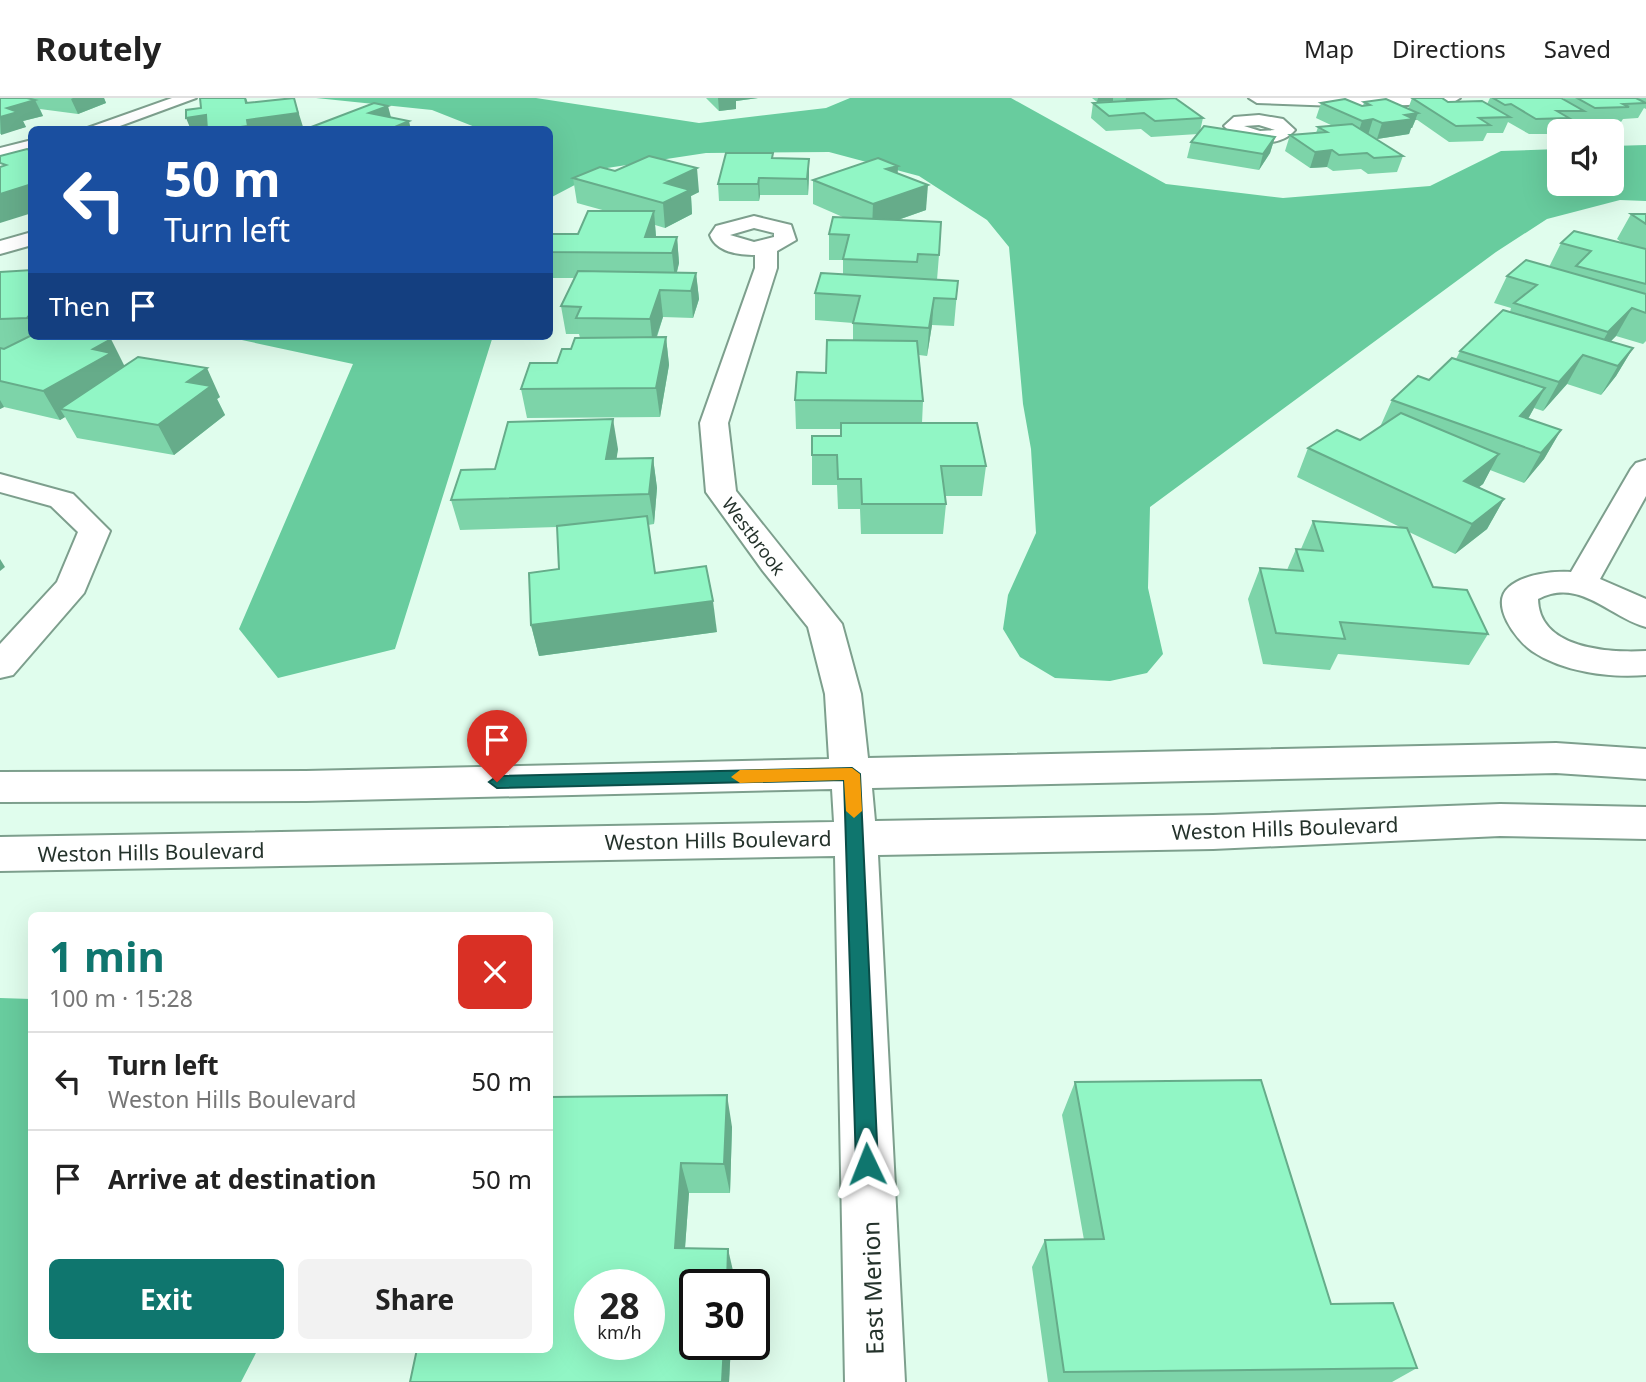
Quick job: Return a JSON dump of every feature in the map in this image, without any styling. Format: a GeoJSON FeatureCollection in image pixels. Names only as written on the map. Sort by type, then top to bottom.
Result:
{"type":"FeatureCollection","features":[{"type":"Feature","properties":{"kind":"street"},"geometry":{"type":"LineString","coordinates":[[102,126],[188,98]]}},
{"type":"Feature","properties":{"kind":"street"},"geometry":{"type":"LineString","coordinates":[[1259,120],[1262,99],[1363,102],[1452,98]]}},
{"type":"Feature","properties":{"kind":"street"},"geometry":{"type":"LineString","coordinates":[[0,154],[28,146]]}},
{"type":"Feature","properties":{"kind":"street"},"geometry":{"type":"LineString","coordinates":[[0,248],[28,238]]}},
{"type":"Feature","properties":{"kind":"street","name":"Westbrook"},"geometry":{"type":"LineString","coordinates":[[766,247],[766,268],[714,423],[721,492],[774,564],[825,624],[844,694],[852,774]]}},
{"type":"Feature","properties":{"kind":"street"},"geometry":{"type":"LineString","coordinates":[[1581,584],[1646,469]]}},
{"type":"Feature","properties":{"kind":"street"},"geometry":{"type":"LineString","coordinates":[[0,483],[61,500],[94,531],[72,586],[0,666]]}},
{"type":"Feature","properties":{"kind":"street"},"geometry":{"type":"LineString","coordinates":[[1646,616],[1609,593],[1581,584],[1555,582],[1534,585],[1521,594],[1518,608],[1525,624],[1550,645],[1596,664],[1624,666],[1646,663]]}},
{"type":"Feature","properties":{"kind":"street"},"geometry":{"type":"LineString","coordinates":[[0,787],[306,786],[1556,758],[1646,764]]}},
{"type":"Feature","properties":{"kind":"street","name":"East Merion"},"geometry":{"type":"LineString","coordinates":[[852,774],[875,1382]]}},
{"type":"Feature","properties":{"kind":"street","name":"Weston Hills Boulevard"},"geometry":{"type":"LineString","coordinates":[[0,854],[186,853],[856,837],[1213,832],[1500,820],[1646,823]]}},
{"type":"Feature","properties":{"kind":"shaded area"},"geometry":{"type":"Polygon","coordinates":[[[316,98],[536,98],[699,123],[826,108],[850,98],[1011,98],[1166,184],[1283,198],[1430,186],[1501,151],[1547,149],[1547,196],[1624,196],[1624,146],[1646,145],[1646,201],[1620,200],[1547,219],[1496,252],[1150,507],[1148,588],[1163,654],[1147,673],[1110,681],[1055,678],[1020,657],[1003,629],[1008,595],[1036,533],[1031,449],[1023,404],[1009,247],[987,220],[919,176],[829,152],[706,153],[607,168],[553,196],[553,126],[472,126],[432,110],[316,98]]]}},
{"type":"Feature","properties":{"kind":"shaded area"},"geometry":{"type":"Polygon","coordinates":[[[242,340],[492,340],[395,649],[278,678],[239,629],[353,364],[242,340]]]}},
{"type":"Feature","properties":{"kind":"shaded area"},"geometry":{"type":"Polygon","coordinates":[[[0,998],[28,999],[28,1353],[256,1353],[241,1382],[0,1382],[0,998]]]}},
{"type":"Feature","properties":{"kind":"building"},"geometry":{"type":"Polygon","coordinates":[[[0,98],[35,100],[7,108],[18,112],[0,117],[0,98]]]}},
{"type":"Feature","properties":{"kind":"building"},"geometry":{"type":"Polygon","coordinates":[[[200,98],[245,98],[246,103],[294,98],[298,113],[247,120],[248,126],[207,126],[206,115],[186,118],[186,110],[201,108],[200,98]]]}},
{"type":"Feature","properties":{"kind":"building"},"geometry":{"type":"Polygon","coordinates":[[[1175,98],[1203,118],[1155,121],[1144,113],[1109,116],[1093,103],[1175,98]]]}},
{"type":"Feature","properties":{"kind":"building"},"geometry":{"type":"Polygon","coordinates":[[[1412,98],[1442,98],[1448,102],[1482,101],[1510,117],[1479,118],[1490,125],[1456,126],[1412,98]]]}},
{"type":"Feature","properties":{"kind":"building"},"geometry":{"type":"Polygon","coordinates":[[[1493,98],[1561,98],[1584,111],[1557,111],[1569,118],[1536,119],[1511,104],[1505,105],[1493,98]]]}},
{"type":"Feature","properties":{"kind":"building"},"geometry":{"type":"Polygon","coordinates":[[[1577,98],[1636,98],[1646,103],[1623,104],[1629,107],[1595,108],[1577,98]]]}},
{"type":"Feature","properties":{"kind":"building"},"geometry":{"type":"Polygon","coordinates":[[[1345,99],[1362,106],[1370,105],[1364,102],[1386,99],[1418,113],[1405,115],[1414,119],[1382,123],[1373,119],[1362,121],[1321,103],[1345,99]]]}},
{"type":"Feature","properties":{"kind":"building"},"geometry":{"type":"Polygon","coordinates":[[[374,103],[388,106],[369,113],[409,121],[397,126],[314,126],[374,103]]]}},
{"type":"Feature","properties":{"kind":"building"},"geometry":{"type":"Polygon","coordinates":[[[1352,124],[1403,156],[1374,158],[1367,153],[1339,155],[1332,150],[1315,152],[1290,135],[1327,132],[1318,127],[1352,124]]]}},
{"type":"Feature","properties":{"kind":"building"},"geometry":{"type":"Polygon","coordinates":[[[1204,126],[1275,137],[1263,154],[1191,142],[1204,126]]]}},
{"type":"Feature","properties":{"kind":"building"},"geometry":{"type":"Polygon","coordinates":[[[28,149],[28,185],[0,194],[0,167],[6,165],[0,163],[0,156],[28,149]]]}},
{"type":"Feature","properties":{"kind":"building"},"geometry":{"type":"Polygon","coordinates":[[[726,153],[773,153],[772,158],[809,159],[807,179],[759,178],[758,184],[718,184],[726,153]]]}},
{"type":"Feature","properties":{"kind":"building"},"geometry":{"type":"Polygon","coordinates":[[[649,156],[697,168],[665,183],[690,190],[663,203],[573,178],[600,167],[615,171],[649,156]]]}},
{"type":"Feature","properties":{"kind":"building"},"geometry":{"type":"Polygon","coordinates":[[[878,158],[898,166],[886,169],[928,185],[873,204],[813,180],[878,158]]]}},
{"type":"Feature","properties":{"kind":"building"},"geometry":{"type":"Polygon","coordinates":[[[588,211],[654,211],[645,237],[677,237],[672,253],[553,252],[553,234],[578,234],[588,211]]]}},
{"type":"Feature","properties":{"kind":"building"},"geometry":{"type":"Polygon","coordinates":[[[1631,214],[1646,214],[1646,224],[1631,214]]]}},
{"type":"Feature","properties":{"kind":"building"},"geometry":{"type":"Polygon","coordinates":[[[833,217],[941,222],[939,255],[918,254],[917,262],[843,259],[849,235],[829,234],[833,217]]]}},
{"type":"Feature","properties":{"kind":"building"},"geometry":{"type":"Polygon","coordinates":[[[1574,231],[1646,249],[1646,284],[1576,266],[1591,251],[1561,243],[1574,231]]]}},
{"type":"Feature","properties":{"kind":"building"},"geometry":{"type":"Polygon","coordinates":[[[1526,260],[1646,294],[1646,313],[1632,308],[1608,332],[1514,303],[1537,285],[1507,276],[1526,260]]]}},
{"type":"Feature","properties":{"kind":"building"},"geometry":{"type":"Polygon","coordinates":[[[28,270],[27,318],[0,319],[0,272],[28,270]]]}},
{"type":"Feature","properties":{"kind":"building"},"geometry":{"type":"Polygon","coordinates":[[[578,271],[696,273],[691,291],[660,290],[650,319],[576,318],[581,307],[561,306],[578,271]]]}},
{"type":"Feature","properties":{"kind":"building"},"geometry":{"type":"Polygon","coordinates":[[[821,273],[958,281],[956,299],[934,298],[929,328],[853,323],[860,296],[815,293],[821,273]]]}},
{"type":"Feature","properties":{"kind":"building"},"geometry":{"type":"Polygon","coordinates":[[[1503,310],[1633,348],[1618,366],[1583,355],[1559,382],[1460,351],[1503,310]]]}},
{"type":"Feature","properties":{"kind":"building"},"geometry":{"type":"Polygon","coordinates":[[[28,337],[28,340],[109,340],[93,349],[111,353],[43,391],[0,381],[0,348],[4,349],[28,337]]]}},
{"type":"Feature","properties":{"kind":"building"},"geometry":{"type":"Polygon","coordinates":[[[666,337],[656,388],[521,389],[530,363],[557,363],[562,349],[571,349],[575,338],[666,337]]]}},
{"type":"Feature","properties":{"kind":"building"},"geometry":{"type":"Polygon","coordinates":[[[827,340],[917,341],[923,401],[795,400],[797,372],[826,373],[827,340]]]}},
{"type":"Feature","properties":{"kind":"building"},"geometry":{"type":"Polygon","coordinates":[[[138,357],[207,368],[187,382],[211,386],[158,425],[60,409],[138,357]]]}},
{"type":"Feature","properties":{"kind":"building"},"geometry":{"type":"Polygon","coordinates":[[[1452,358],[1545,388],[1520,416],[1561,430],[1541,453],[1392,400],[1418,376],[1429,380],[1452,358]]]}},
{"type":"Feature","properties":{"kind":"building"},"geometry":{"type":"Polygon","coordinates":[[[1401,413],[1499,454],[1464,481],[1504,499],[1472,524],[1308,448],[1337,430],[1360,440],[1401,413]]]}},
{"type":"Feature","properties":{"kind":"building"},"geometry":{"type":"Polygon","coordinates":[[[613,419],[606,459],[653,458],[649,494],[451,500],[461,470],[495,469],[508,422],[613,419]]]}},
{"type":"Feature","properties":{"kind":"building"},"geometry":{"type":"Polygon","coordinates":[[[841,423],[977,423],[986,466],[941,466],[946,504],[862,504],[861,479],[838,479],[837,455],[812,455],[812,436],[841,436],[841,423]]]}},
{"type":"Feature","properties":{"kind":"building"},"geometry":{"type":"Polygon","coordinates":[[[647,516],[655,573],[706,566],[713,601],[531,625],[529,573],[559,569],[557,526],[647,516]]]}},
{"type":"Feature","properties":{"kind":"building"},"geometry":{"type":"Polygon","coordinates":[[[1313,521],[1407,528],[1433,587],[1467,590],[1488,634],[1340,622],[1345,639],[1276,633],[1260,568],[1303,571],[1296,549],[1323,551],[1313,521]]]}},
{"type":"Feature","properties":{"kind":"building"},"geometry":{"type":"Polygon","coordinates":[[[1261,1080],[1331,1304],[1393,1303],[1417,1368],[1064,1372],[1045,1240],[1104,1239],[1075,1082],[1261,1080]]]}},
{"type":"Feature","properties":{"kind":"building"},"geometry":{"type":"Polygon","coordinates":[[[727,1095],[724,1164],[681,1163],[675,1248],[728,1249],[727,1269],[679,1269],[679,1360],[723,1360],[722,1382],[410,1382],[416,1353],[553,1353],[553,1097],[727,1095]]]}},
{"type":"Feature","properties":{"kind":"slow traffic"},"geometry":{"type":"LineString","coordinates":[[740,777],[852,774],[854,811]]}},
{"type":"Feature","properties":{"kind":"route"},"geometry":{"type":"LineString","coordinates":[[497,782],[852,774],[867,1164]]}}]}
